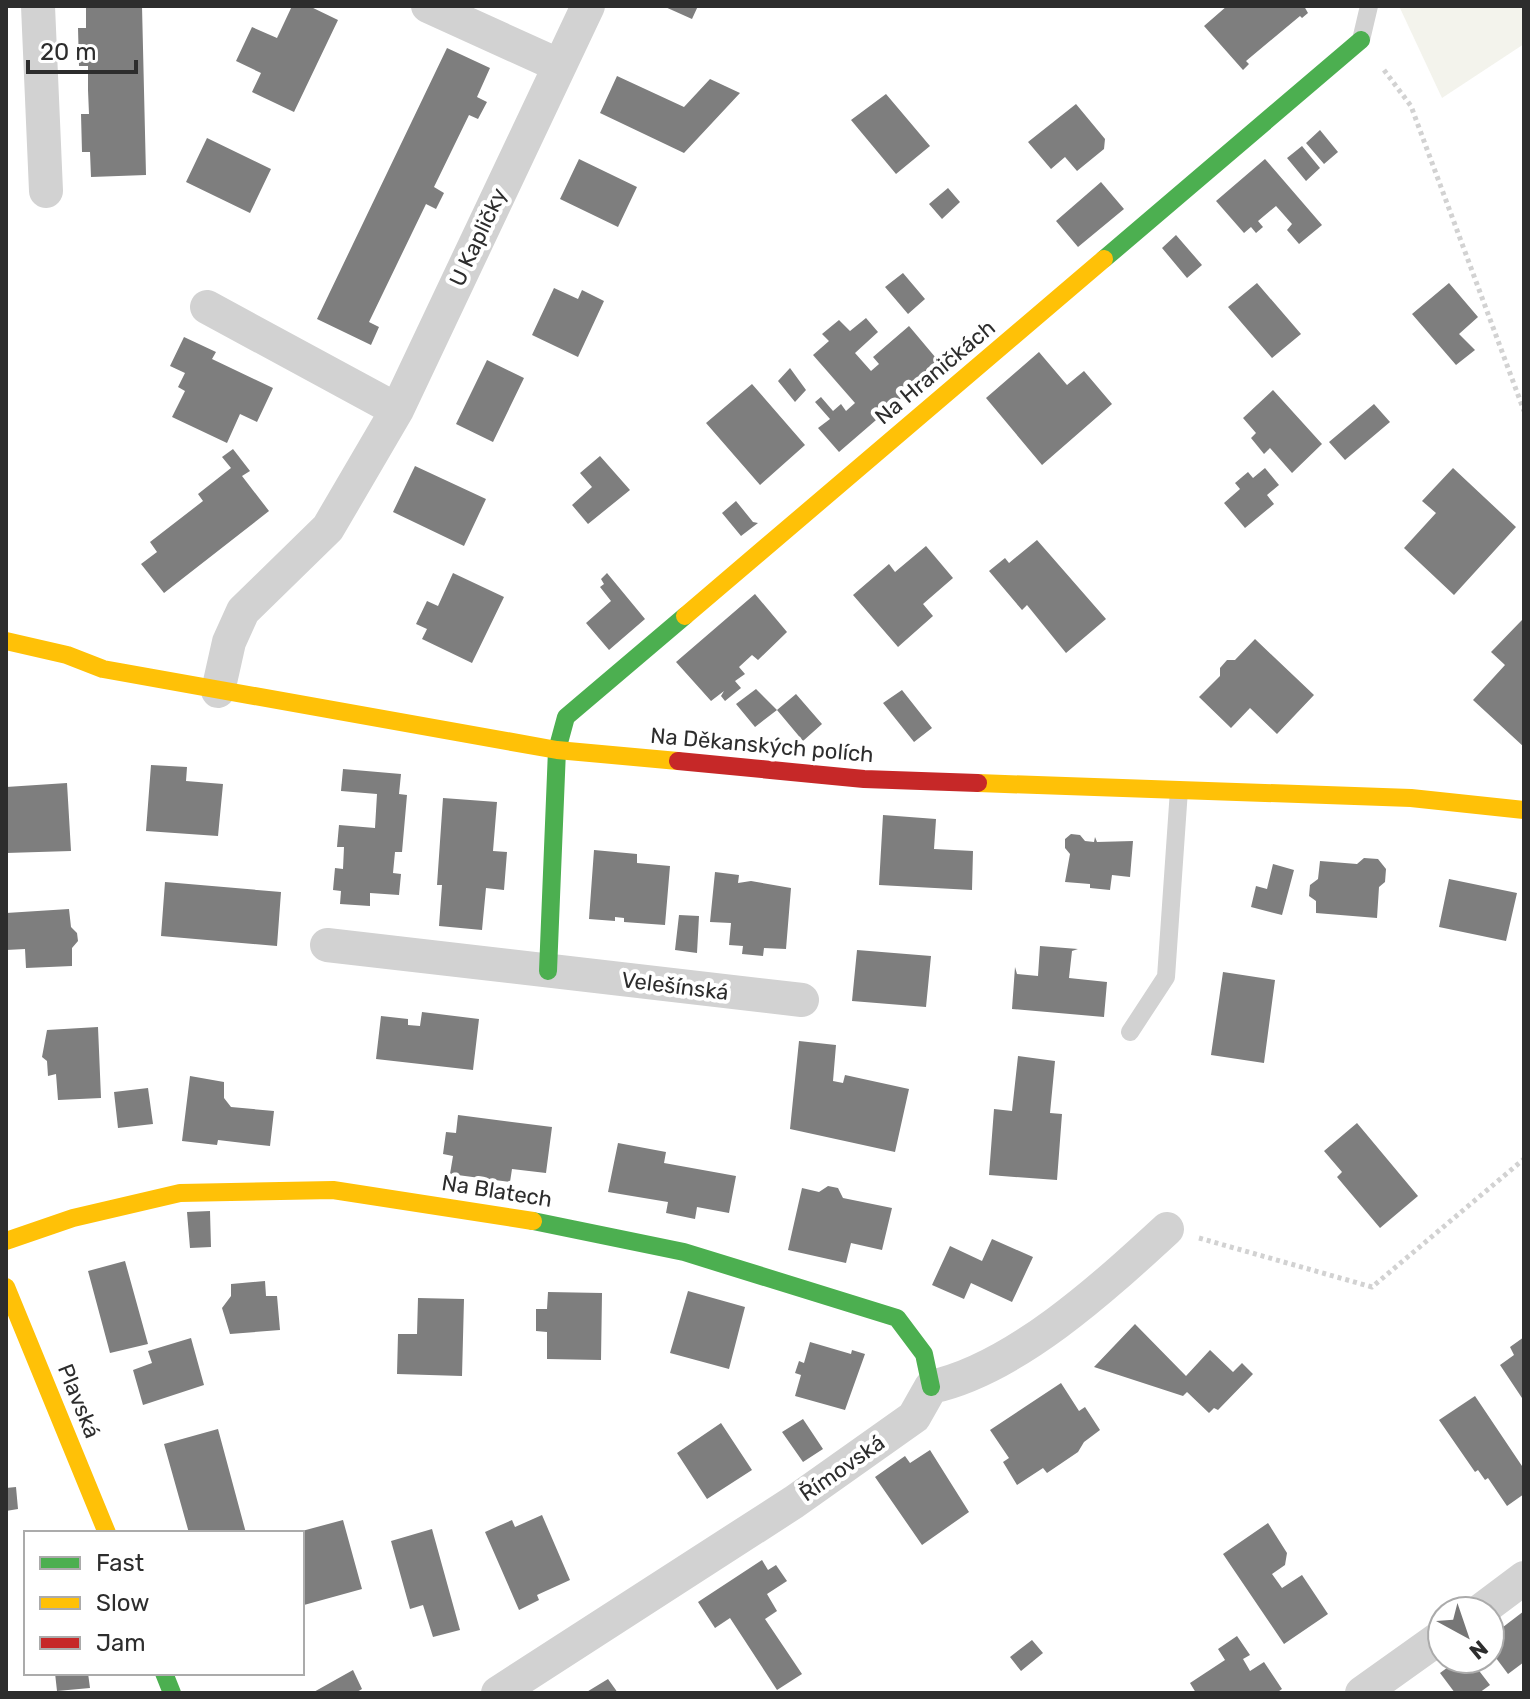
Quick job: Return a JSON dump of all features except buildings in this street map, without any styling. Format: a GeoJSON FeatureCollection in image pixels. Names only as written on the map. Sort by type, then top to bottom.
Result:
{"type":"FeatureCollection","features":[{"type":"Feature","properties":{"kind":"street"},"geometry":{"type":"LineString","coordinates":[[38,6],[46,191]]}},
{"type":"Feature","properties":{"kind":"street"},"geometry":{"type":"LineString","coordinates":[[428,6],[558,65]]}},
{"type":"Feature","properties":{"kind":"street","name":"U Kapličky"},"geometry":{"type":"LineString","coordinates":[[218,691],[229,642],[243,611],[328,528],[397,410],[588,6]]}},
{"type":"Feature","properties":{"kind":"street","name":"Na Hraničkách"},"geometry":{"type":"LineString","coordinates":[[557,750],[566,717],[1361,40]]}},
{"type":"Feature","properties":{"kind":"street"},"geometry":{"type":"LineString","coordinates":[[207,307],[397,410]]}},
{"type":"Feature","properties":{"kind":"street","name":"Na Děkanských polích"},"geometry":{"type":"LineString","coordinates":[[6,641],[67,655],[103,669],[557,750],[864,779],[1411,798],[1524,810]]}},
{"type":"Feature","properties":{"kind":"street"},"geometry":{"type":"LineString","coordinates":[[548,971],[557,750]]}},
{"type":"Feature","properties":{"kind":"street","name":"Velešínská"},"geometry":{"type":"LineString","coordinates":[[327,945],[802,1000]]}},
{"type":"Feature","properties":{"kind":"street","name":"Na Blatech"},"geometry":{"type":"LineString","coordinates":[[6,1241],[73,1218],[180,1193],[333,1190],[545,1222],[684,1252],[897,1318],[924,1354],[931,1387]]}},
{"type":"Feature","properties":{"kind":"street"},"geometry":{"type":"LineString","coordinates":[[931,1387],[957,1381],[1023,1346],[1167,1229]]}},
{"type":"Feature","properties":{"kind":"street","name":"Plavská"},"geometry":{"type":"LineString","coordinates":[[6,1287],[106,1531]]}},
{"type":"Feature","properties":{"kind":"street","name":"Římovská"},"geometry":{"type":"LineString","coordinates":[[498,1693],[794,1502],[914,1417],[931,1387]]}},
{"type":"Feature","properties":{"kind":"street"},"geometry":{"type":"LineString","coordinates":[[1501,1595],[1524,1578]]}},
{"type":"Feature","properties":{"kind":"street"},"geometry":{"type":"LineString","coordinates":[[1362,1693],[1426,1647]]}},
{"type":"Feature","properties":{"kind":"lane"},"geometry":{"type":"LineString","coordinates":[[1361,40],[1369,6]]}},
{"type":"Feature","properties":{"kind":"lane"},"geometry":{"type":"LineString","coordinates":[[1130,1032],[1166,977],[1179,790]]}},
{"type":"Feature","properties":{"kind":"path"},"geometry":{"type":"LineString","coordinates":[[1361,40],[1411,106],[1524,411]]}},
{"type":"Feature","properties":{"kind":"path"},"geometry":{"type":"LineString","coordinates":[[1167,1229],[1372,1287],[1524,1159]]}},
{"type":"Feature","properties":{"kind":"shaded area"},"geometry":{"type":"Polygon","coordinates":[[[1399,6],[1524,6],[1524,44],[1442,98],[1399,6]]]}},
{"type":"Feature","properties":{"kind":"traffic: fast"},"geometry":{"type":"LineString","coordinates":[[1104,259],[1361,40]]}},
{"type":"Feature","properties":{"kind":"traffic: fast"},"geometry":{"type":"LineString","coordinates":[[548,971],[557,750],[566,717],[685,616]]}},
{"type":"Feature","properties":{"kind":"traffic: fast"},"geometry":{"type":"LineString","coordinates":[[533,1221],[684,1252],[897,1318],[924,1354],[931,1387]]}},
{"type":"Feature","properties":{"kind":"traffic: fast"},"geometry":{"type":"LineString","coordinates":[[165,1675],[172,1693]]}},
{"type":"Feature","properties":{"kind":"traffic: slow"},"geometry":{"type":"LineString","coordinates":[[685,616],[1104,259]]}},
{"type":"Feature","properties":{"kind":"traffic: slow"},"geometry":{"type":"LineString","coordinates":[[6,641],[67,655],[103,669],[557,750],[678,761]]}},
{"type":"Feature","properties":{"kind":"traffic: slow"},"geometry":{"type":"LineString","coordinates":[[978,783],[1411,798],[1524,810]]}},
{"type":"Feature","properties":{"kind":"traffic: slow"},"geometry":{"type":"LineString","coordinates":[[6,1241],[73,1218],[180,1193],[333,1190],[533,1221]]}},
{"type":"Feature","properties":{"kind":"traffic: slow"},"geometry":{"type":"LineString","coordinates":[[6,1287],[106,1531]]}},
{"type":"Feature","properties":{"kind":"traffic: jam"},"geometry":{"type":"LineString","coordinates":[[678,761],[864,779],[978,783]]}}]}
